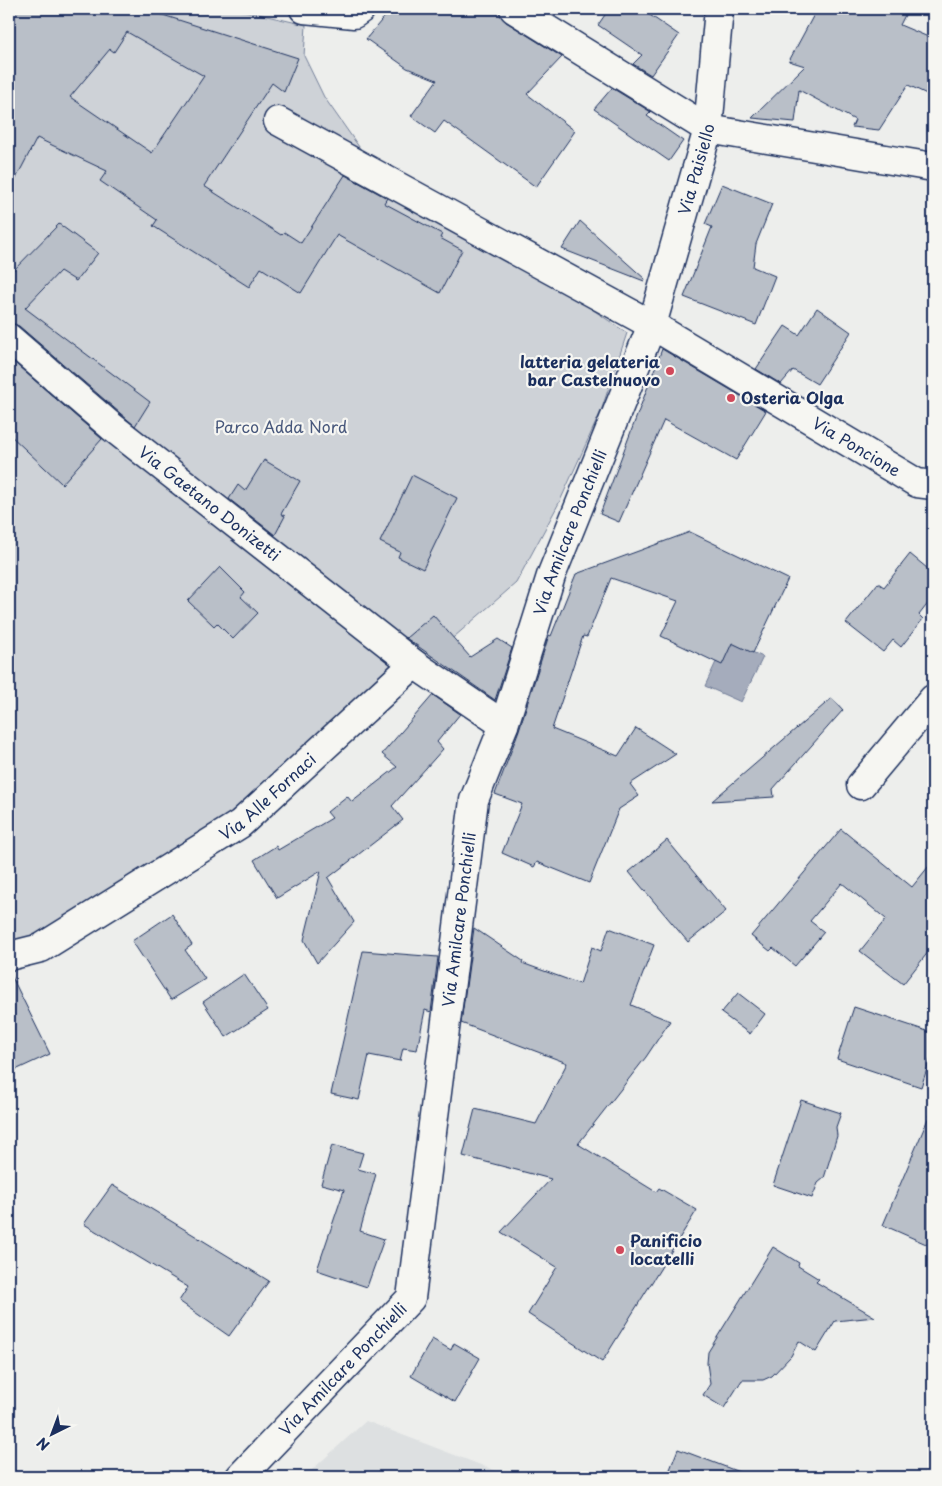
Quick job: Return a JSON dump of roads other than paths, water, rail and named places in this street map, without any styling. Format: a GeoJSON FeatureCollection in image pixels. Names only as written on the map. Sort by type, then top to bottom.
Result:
{"type":"FeatureCollection","features":[{"type":"Feature","properties":{"kind":"street"},"geometry":{"type":"LineString","coordinates":[[304,9],[354,14],[361,9]]}},
{"type":"Feature","properties":{"kind":"street"},"geometry":{"type":"LineString","coordinates":[[514,9],[708,129],[933,167]]}},
{"type":"Feature","properties":{"kind":"street","name":"Via Paisiello"},"geometry":{"type":"LineString","coordinates":[[652,326],[708,129],[719,9]]}},
{"type":"Feature","properties":{"kind":"street","name":"Via Poncione"},"geometry":{"type":"LineString","coordinates":[[278,121],[652,326],[917,483],[933,485]]}},
{"type":"Feature","properties":{"kind":"street","name":"Via Amilcare Ponchielli"},"geometry":{"type":"LineString","coordinates":[[240,1477],[411,1298],[474,800],[504,725],[551,576],[652,326]]}},
{"type":"Feature","properties":{"kind":"street","name":"Via Gaetano Donizetti"},"geometry":{"type":"LineString","coordinates":[[9,338],[112,427],[414,664]]}},
{"type":"Feature","properties":{"kind":"street"},"geometry":{"type":"LineString","coordinates":[[414,664],[504,725]]}},
{"type":"Feature","properties":{"kind":"street","name":"Via Alle Fornaci"},"geometry":{"type":"LineString","coordinates":[[9,956],[41,948],[240,824],[414,664]]}},
{"type":"Feature","properties":{"kind":"street"},"geometry":{"type":"LineString","coordinates":[[861,785],[933,699]]}},
{"type":"Feature","properties":{"kind":"water"},"geometry":{"type":"Polygon","coordinates":[[[732,643],[763,657],[741,702],[705,686],[716,662],[722,664],[732,643]]]}},
{"type":"Feature","properties":{"kind":"place","name":"latteria gelateria bar Castelnuovo"},"geometry":{"type":"Point","coordinates":[670,371]}},
{"type":"Feature","properties":{"kind":"place","name":"Osteria Olga"},"geometry":{"type":"Point","coordinates":[731,398]}},
{"type":"Feature","properties":{"kind":"place","name":"Panificio locatelli"},"geometry":{"type":"Point","coordinates":[620,1250]}},
{"type":"Feature","properties":{"kind":"park label","name":"Parco Adda Nord"},"geometry":{"type":"Point","coordinates":[281,427]}}]}
